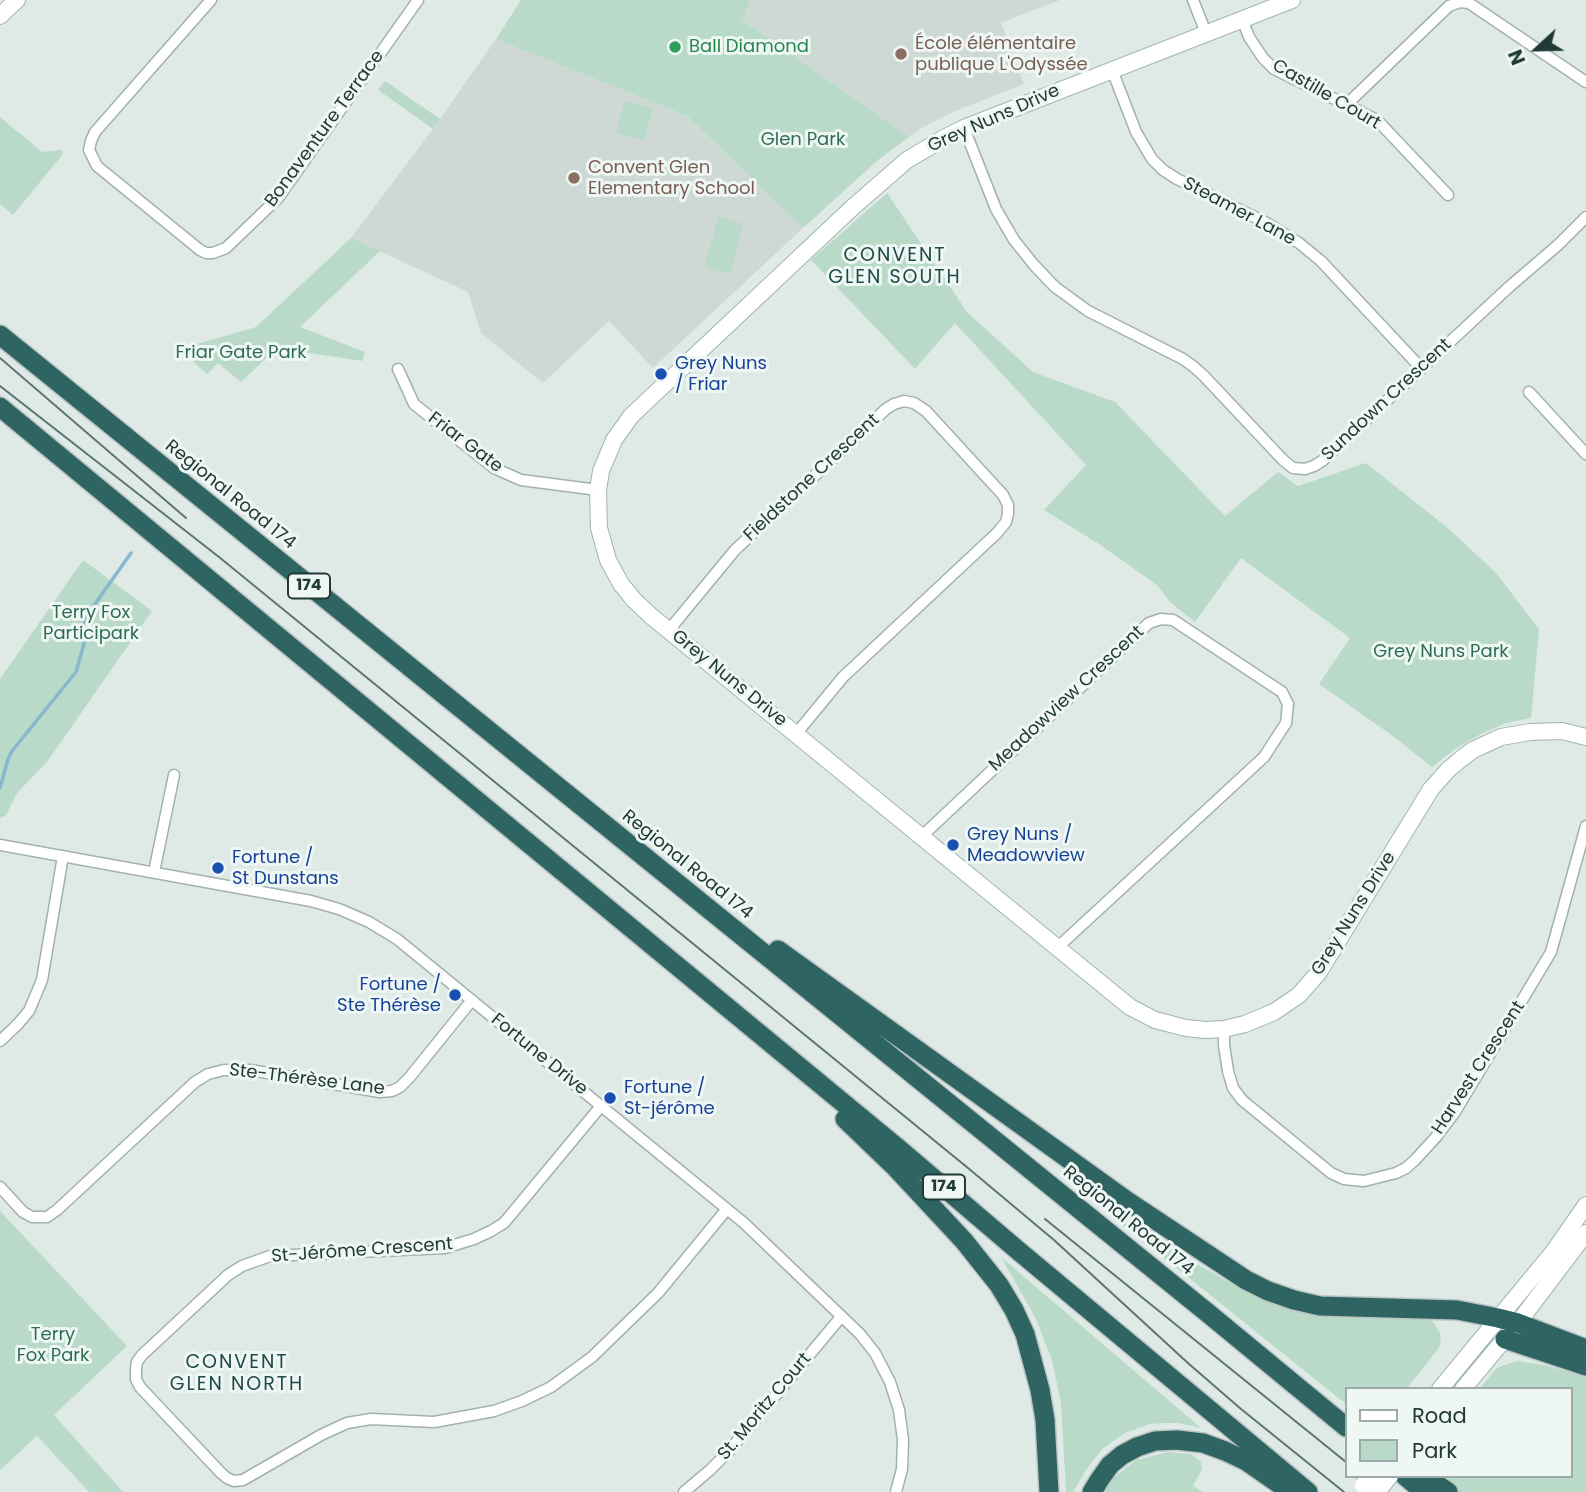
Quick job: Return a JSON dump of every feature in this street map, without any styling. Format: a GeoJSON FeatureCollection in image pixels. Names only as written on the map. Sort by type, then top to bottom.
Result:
{"type":"FeatureCollection","features":[{"type":"Feature","properties":{"kind":"highway","name":"Regional Road 174"},"geometry":{"type":"LineString","coordinates":[[0,335],[1344,1425]]}},
{"type":"Feature","properties":{"kind":"highway","name":"174"},"geometry":{"type":"LineString","coordinates":[[0,407],[900,1149],[1308,1492]]}},
{"type":"Feature","properties":{"kind":"highway"},"geometry":{"type":"LineString","coordinates":[[617,836],[1127,1201],[1246,1280],[1268,1291],[1320,1306],[1457,1310],[1498,1318],[1586,1349]]}},
{"type":"Feature","properties":{"kind":"highway"},"geometry":{"type":"LineString","coordinates":[[579,885],[822,1097],[896,1168],[964,1241],[999,1285],[1014,1310],[1033,1359],[1045,1420],[1049,1492]]}},
{"type":"Feature","properties":{"kind":"highway"},"geometry":{"type":"LineString","coordinates":[[1209,1314],[1344,1417]]}},
{"type":"Feature","properties":{"kind":"highway"},"geometry":{"type":"LineString","coordinates":[[1505,1339],[1586,1366]]}},
{"type":"Feature","properties":{"kind":"highway"},"geometry":{"type":"LineString","coordinates":[[1092,1492],[1110,1465],[1122,1455],[1155,1441],[1177,1440],[1203,1443],[1225,1451],[1246,1461],[1290,1492]]}},
{"type":"Feature","properties":{"kind":"highway"},"geometry":{"type":"LineString","coordinates":[[1407,1478],[1424,1492]]}},
{"type":"Feature","properties":{"kind":"highway"},"geometry":{"type":"LineString","coordinates":[[1427,1478],[1448,1492]]}},
{"type":"Feature","properties":{"kind":"street"},"geometry":{"type":"LineString","coordinates":[[0,16],[17,0]]}},
{"type":"Feature","properties":{"kind":"street","name":"Bonaventure Terrace"},"geometry":{"type":"LineString","coordinates":[[211,0],[95,132],[89,150],[97,166],[206,253],[226,248],[278,198],[416,4],[402,0]]}},
{"type":"Feature","properties":{"kind":"street"},"geometry":{"type":"LineString","coordinates":[[1193,0],[1206,33]]}},
{"type":"Feature","properties":{"kind":"street","name":"Grey Nuns Drive"},"geometry":{"type":"LineString","coordinates":[[1292,0],[964,128],[920,152],[887,177],[631,416],[614,440],[601,471],[598,490],[599,528],[614,572],[634,600],[669,630],[1130,1007],[1155,1020],[1186,1028],[1224,1029],[1245,1024],[1274,1012],[1293,1000],[1310,984],[1320,972],[1431,789],[1448,770],[1473,750],[1501,737],[1530,732],[1562,731],[1586,737]]}},
{"type":"Feature","properties":{"kind":"street"},"geometry":{"type":"LineString","coordinates":[[1346,105],[1449,6],[1460,2],[1469,3],[1586,82]]}},
{"type":"Feature","properties":{"kind":"street","name":"Castille Court"},"geometry":{"type":"LineString","coordinates":[[1242,19],[1249,37],[1274,69],[1377,120],[1448,195]]}},
{"type":"Feature","properties":{"kind":"street","name":"Steamer Lane"},"geometry":{"type":"LineString","coordinates":[[1112,70],[1136,132],[1152,159],[1163,170],[1265,222],[1298,243],[1321,261],[1421,368]]}},
{"type":"Feature","properties":{"kind":"street","name":"Sundown Crescent"},"geometry":{"type":"LineString","coordinates":[[964,128],[996,209],[1014,240],[1034,265],[1055,286],[1088,311],[1194,367],[1293,468],[1305,469],[1322,461],[1586,217]]}},
{"type":"Feature","properties":{"kind":"street","name":"Friar Gate"},"geometry":{"type":"LineString","coordinates":[[398,369],[414,404],[494,468],[521,481],[598,490]]}},
{"type":"Feature","properties":{"kind":"street"},"geometry":{"type":"LineString","coordinates":[[1529,392],[1586,454]]}},
{"type":"Feature","properties":{"kind":"street","name":"Fieldstone Crescent"},"geometry":{"type":"LineString","coordinates":[[669,630],[735,550],[886,409],[904,401],[914,403],[926,411],[1003,495],[1008,505],[1006,522],[843,677],[796,734]]}},
{"type":"Feature","properties":{"kind":"street","name":"Meadowview Crescent"},"geometry":{"type":"LineString","coordinates":[[921,837],[1149,623],[1161,619],[1173,620],[1282,692],[1288,704],[1286,723],[1264,757],[1058,947]]}},
{"type":"Feature","properties":{"kind":"street"},"geometry":{"type":"LineString","coordinates":[[154,873],[174,775]]}},
{"type":"Feature","properties":{"kind":"street","name":"Harvest Crescent"},"geometry":{"type":"LineString","coordinates":[[1224,1029],[1224,1045],[1233,1088],[1242,1100],[1331,1173],[1344,1179],[1364,1181],[1406,1168],[1436,1137],[1455,1112],[1551,952],[1586,826]]}},
{"type":"Feature","properties":{"kind":"street","name":"Fortune Drive"},"geometry":{"type":"LineString","coordinates":[[0,845],[312,901],[369,922],[397,939],[727,1209],[860,1334],[875,1353],[890,1382],[899,1409],[903,1440],[902,1469],[896,1492]]}},
{"type":"Feature","properties":{"kind":"street"},"geometry":{"type":"LineString","coordinates":[[0,1041],[29,1010],[42,980],[63,856]]}},
{"type":"Feature","properties":{"kind":"street","name":"Ste-Thérèse Lane"},"geometry":{"type":"LineString","coordinates":[[0,1187],[23,1212],[32,1217],[47,1217],[195,1082],[208,1074],[224,1070],[250,1070],[380,1092],[392,1091],[409,1079],[472,1000]]}},
{"type":"Feature","properties":{"kind":"street","name":"St-Jérôme Crescent"},"geometry":{"type":"LineString","coordinates":[[601,1106],[504,1223],[474,1239],[445,1248],[270,1256],[242,1266],[228,1275],[142,1355],[136,1369],[136,1379],[140,1387],[221,1474],[234,1480],[243,1480],[321,1434],[347,1423],[371,1419],[434,1422],[495,1411],[551,1387],[592,1357],[658,1293],[727,1209]]}},
{"type":"Feature","properties":{"kind":"street"},"geometry":{"type":"LineString","coordinates":[[1442,1387],[1560,1243],[1586,1205]]}},
{"type":"Feature","properties":{"kind":"street"},"geometry":{"type":"LineString","coordinates":[[1465,1387],[1518,1323],[1586,1233]]}},
{"type":"Feature","properties":{"kind":"street","name":"St. Moritz Court"},"geometry":{"type":"LineString","coordinates":[[684,1492],[728,1452],[841,1317]]}},
{"type":"Feature","properties":{"kind":"street"},"geometry":{"type":"LineString","coordinates":[[1364,1487],[1385,1478]]}},
{"type":"Feature","properties":{"kind":"shaded area","name":"École élémentaire publique L'Odyssée"},"geometry":{"type":"Polygon","coordinates":[[[713,0],[1060,0],[1001,23],[1024,84],[955,111],[909,137],[713,0]]]}},
{"type":"Feature","properties":{"kind":"shaded area","name":"Convent Glen Elementary School"},"geometry":{"type":"Polygon","coordinates":[[[496,39],[687,116],[803,228],[653,368],[609,321],[543,383],[481,333],[468,292],[351,238],[496,39]]]}},
{"type":"Feature","properties":{"kind":"green space","name":"Glen Park"},"geometry":{"type":"Polygon","coordinates":[[[521,0],[750,0],[742,20],[909,137],[878,160],[803,228],[687,116],[496,39],[521,0]]]}},
{"type":"Feature","properties":{"kind":"green space"},"geometry":{"type":"Polygon","coordinates":[[[385,81],[440,119],[433,129],[378,90],[385,81]]]}},
{"type":"Feature","properties":{"kind":"green space"},"geometry":{"type":"Polygon","coordinates":[[[625,101],[653,109],[644,140],[616,133],[625,101]]]}},
{"type":"Feature","properties":{"kind":"green space"},"geometry":{"type":"Polygon","coordinates":[[[0,117],[42,152],[62,150],[63,154],[13,215],[0,204],[0,117]]]}},
{"type":"Feature","properties":{"kind":"green space","name":"Grey Nuns Park"},"geometry":{"type":"Polygon","coordinates":[[[887,193],[967,312],[1033,372],[1115,402],[1225,516],[1278,472],[1298,486],[1366,463],[1449,529],[1496,573],[1539,629],[1531,718],[1506,723],[1481,734],[1432,767],[1319,684],[1350,638],[1241,558],[1195,622],[1170,602],[1157,585],[1044,510],[1086,465],[955,323],[915,369],[811,260],[887,193]]]}},
{"type":"Feature","properties":{"kind":"green space"},"geometry":{"type":"Polygon","coordinates":[[[718,217],[743,224],[730,273],[705,266],[718,217]]]}},
{"type":"Feature","properties":{"kind":"green space","name":"Friar Gate Park"},"geometry":{"type":"Polygon","coordinates":[[[351,238],[380,251],[300,327],[365,352],[362,361],[277,348],[241,382],[218,363],[207,374],[179,349],[256,327],[351,238]]]}},
{"type":"Feature","properties":{"kind":"green space","name":"Terry Fox Participark"},"geometry":{"type":"Polygon","coordinates":[[[83,560],[152,611],[47,762],[17,793],[6,815],[0,818],[0,679],[83,560]]]}},
{"type":"Feature","properties":{"kind":"green space","name":"Terry Fox Park"},"geometry":{"type":"Polygon","coordinates":[[[0,1211],[127,1346],[54,1415],[123,1492],[89,1492],[37,1436],[0,1470],[0,1211]]]}},
{"type":"Feature","properties":{"kind":"green space"},"geometry":{"type":"Polygon","coordinates":[[[1113,1217],[1236,1286],[1276,1304],[1326,1314],[1426,1318],[1433,1322],[1440,1333],[1439,1348],[1408,1387],[1344,1387],[1344,1402],[1113,1217]]]}},
{"type":"Feature","properties":{"kind":"green space"},"geometry":{"type":"Polygon","coordinates":[[[1001,1257],[1201,1428],[1164,1423],[1150,1424],[1125,1433],[1102,1449],[1073,1492],[1066,1492],[1061,1403],[1052,1360],[1036,1319],[1001,1257]]]}},
{"type":"Feature","properties":{"kind":"green space"},"geometry":{"type":"Polygon","coordinates":[[[1518,1361],[1543,1365],[1586,1378],[1586,1492],[1457,1492],[1441,1478],[1572,1478],[1572,1387],[1481,1387],[1497,1368],[1518,1361]]]}},
{"type":"Feature","properties":{"kind":"green space"},"geometry":{"type":"Polygon","coordinates":[[[1168,1452],[1191,1454],[1201,1462],[1202,1469],[1193,1486],[1203,1492],[1103,1492],[1114,1478],[1137,1460],[1168,1452]]]}},
{"type":"Feature","properties":{"kind":"waterway"},"geometry":{"type":"LineString","coordinates":[[0,788],[12,751],[76,672],[84,644],[83,626],[88,614],[131,553]]}},
{"type":"Feature","properties":{"kind":"tram line"},"geometry":{"type":"LineString","coordinates":[[0,358],[186,518]]}},
{"type":"Feature","properties":{"kind":"tram line"},"geometry":{"type":"LineString","coordinates":[[0,386],[219,557],[968,1168],[1054,1240],[1241,1409],[1344,1492]]}},
{"type":"Feature","properties":{"kind":"tram line"},"geometry":{"type":"LineString","coordinates":[[1045,1219],[1344,1460]]}},
{"type":"Feature","properties":{"kind":"tram line"},"geometry":{"type":"LineString","coordinates":[[1368,1478],[1385,1492]]}},
{"type":"Feature","properties":{"kind":"place","name":"Ball Diamond"},"geometry":{"type":"Point","coordinates":[675,47]}},
{"type":"Feature","properties":{"kind":"place","name":"École élémentaire publique L'Odyssée"},"geometry":{"type":"Point","coordinates":[901,54]}},
{"type":"Feature","properties":{"kind":"place","name":"Convent Glen Elementary School"},"geometry":{"type":"Point","coordinates":[574,178]}},
{"type":"Feature","properties":{"kind":"place","name":"Grey Nuns / Friar"},"geometry":{"type":"Point","coordinates":[661,374]}},
{"type":"Feature","properties":{"kind":"place","name":"Grey Nuns / Meadowview"},"geometry":{"type":"Point","coordinates":[953,845]}},
{"type":"Feature","properties":{"kind":"place","name":"Fortune / St Dunstans"},"geometry":{"type":"Point","coordinates":[218,868]}},
{"type":"Feature","properties":{"kind":"place","name":"Fortune / Ste Thérèse"},"geometry":{"type":"Point","coordinates":[455,995]}},
{"type":"Feature","properties":{"kind":"place","name":"Fortune / St-jérôme"},"geometry":{"type":"Point","coordinates":[610,1098]}},
{"type":"Feature","properties":{"kind":"district","name":"CONVENT GLEN SOUTH"},"geometry":{"type":"Point","coordinates":[895,267]}},
{"type":"Feature","properties":{"kind":"district","name":"CONVENT GLEN NORTH"},"geometry":{"type":"Point","coordinates":[237,1374]}}]}
